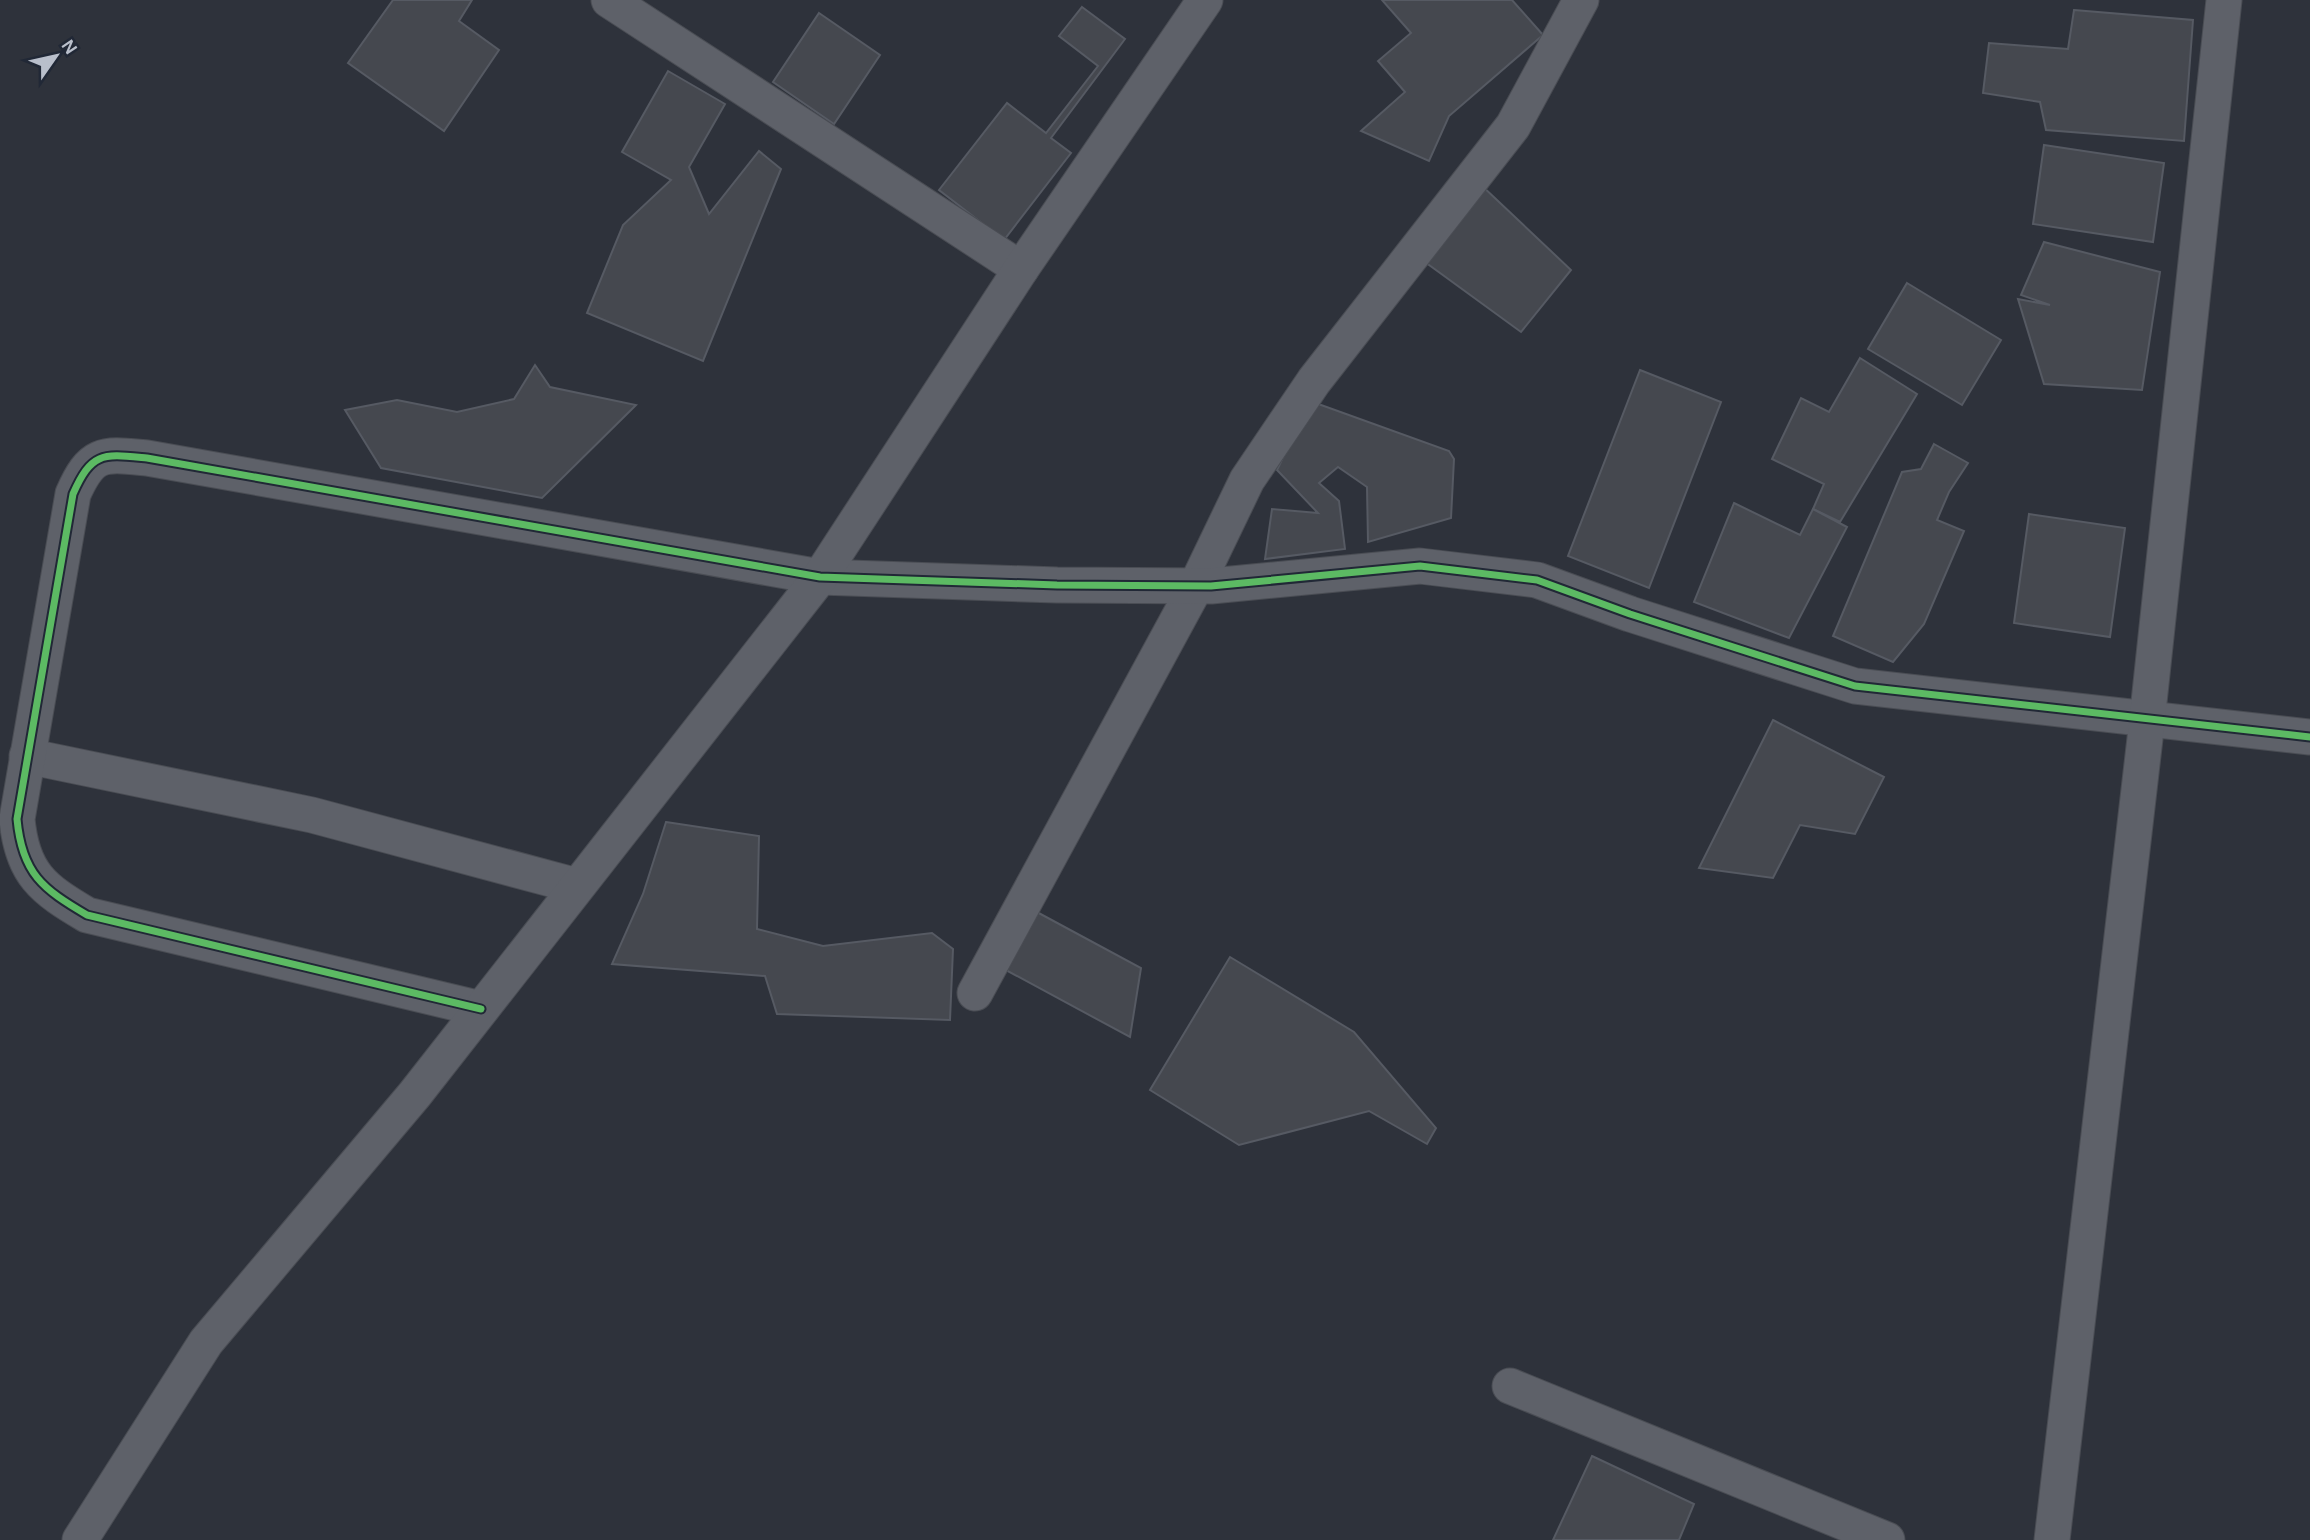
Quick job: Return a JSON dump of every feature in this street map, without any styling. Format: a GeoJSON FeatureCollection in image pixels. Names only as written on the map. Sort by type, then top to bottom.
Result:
{"type":"FeatureCollection","features":[{"type":"Feature","properties":{"kind":"street"},"geometry":{"type":"LineString","coordinates":[[609,0],[1021,270]]}},
{"type":"Feature","properties":{"kind":"street"},"geometry":{"type":"LineString","coordinates":[[79,1540],[206,1342],[415,1094],[820,576],[1021,270],[1205,0]]}},
{"type":"Feature","properties":{"kind":"street"},"geometry":{"type":"LineString","coordinates":[[975,993],[1196,586],[1247,480],[1314,381],[1513,126],[1581,0]]}},
{"type":"Feature","properties":{"kind":"street"},"geometry":{"type":"LineString","coordinates":[[2052,1540],[2147,721],[2224,0]]}},
{"type":"Feature","properties":{"kind":"street"},"geometry":{"type":"LineString","coordinates":[[481,1009],[87,915],[49,892],[37,878],[18,837],[17,819],[73,494],[83,470],[95,458],[111,454],[160,460],[820,576],[1057,585],[1196,586],[1420,566],[1537,580],[1630,614],[1855,686],[2147,721],[2310,737]]}},
{"type":"Feature","properties":{"kind":"street"},"geometry":{"type":"LineString","coordinates":[[27,756],[312,815],[577,886]]}},
{"type":"Feature","properties":{"kind":"street"},"geometry":{"type":"LineString","coordinates":[[1510,1386],[1887,1540]]}},
{"type":"Feature","properties":{"kind":"building"},"geometry":{"type":"Polygon","coordinates":[[[393,0],[472,0],[459,21],[499,50],[444,131],[348,63],[393,0]]]}},
{"type":"Feature","properties":{"kind":"building"},"geometry":{"type":"Polygon","coordinates":[[[1382,0],[1512,0],[1543,35],[1449,116],[1429,161],[1361,131],[1405,92],[1378,61],[1411,33],[1382,0]]]}},
{"type":"Feature","properties":{"kind":"building"},"geometry":{"type":"Polygon","coordinates":[[[1082,7],[1125,39],[1051,138],[1071,153],[1004,240],[939,190],[1007,103],[1046,133],[1098,66],[1059,36],[1082,7]]]}},
{"type":"Feature","properties":{"kind":"building"},"geometry":{"type":"Polygon","coordinates":[[[2074,10],[2193,20],[2184,141],[2046,130],[2040,102],[1983,93],[1989,43],[2068,49],[2074,10]]]}},
{"type":"Feature","properties":{"kind":"building"},"geometry":{"type":"Polygon","coordinates":[[[819,13],[880,55],[834,124],[773,82],[819,13]]]}},
{"type":"Feature","properties":{"kind":"building"},"geometry":{"type":"Polygon","coordinates":[[[668,71],[725,104],[689,167],[709,214],[759,151],[781,169],[703,361],[587,313],[623,225],[671,180],[622,152],[668,71]]]}},
{"type":"Feature","properties":{"kind":"building"},"geometry":{"type":"Polygon","coordinates":[[[2044,145],[2164,163],[2153,242],[2033,224],[2044,145]]]}},
{"type":"Feature","properties":{"kind":"building"},"geometry":{"type":"Polygon","coordinates":[[[1480,184],[1571,270],[1521,332],[1425,262],[1480,184]]]}},
{"type":"Feature","properties":{"kind":"building"},"geometry":{"type":"Polygon","coordinates":[[[2044,242],[2160,272],[2142,390],[2044,384],[2018,299],[2050,305],[2021,295],[2044,242]]]}},
{"type":"Feature","properties":{"kind":"building"},"geometry":{"type":"Polygon","coordinates":[[[1907,283],[2001,340],[1962,405],[1868,349],[1907,283]]]}},
{"type":"Feature","properties":{"kind":"building"},"geometry":{"type":"Polygon","coordinates":[[[1860,358],[1917,394],[1840,522],[1813,509],[1824,484],[1772,459],[1801,398],[1829,412],[1860,358]]]}},
{"type":"Feature","properties":{"kind":"building"},"geometry":{"type":"Polygon","coordinates":[[[535,365],[550,387],[636,405],[542,498],[381,468],[345,410],[397,400],[457,412],[514,399],[535,365]]]}},
{"type":"Feature","properties":{"kind":"building"},"geometry":{"type":"Polygon","coordinates":[[[1640,370],[1721,402],[1649,588],[1568,556],[1640,370]]]}},
{"type":"Feature","properties":{"kind":"building"},"geometry":{"type":"Polygon","coordinates":[[[1310,401],[1449,451],[1454,459],[1451,518],[1368,542],[1367,487],[1338,467],[1319,483],[1339,501],[1345,549],[1265,559],[1272,509],[1318,513],[1277,470],[1310,401]]]}},
{"type":"Feature","properties":{"kind":"building"},"geometry":{"type":"Polygon","coordinates":[[[1934,444],[1968,463],[1949,492],[1937,520],[1964,531],[1924,624],[1893,662],[1833,636],[1902,472],[1921,469],[1934,444]]]}},
{"type":"Feature","properties":{"kind":"building"},"geometry":{"type":"Polygon","coordinates":[[[1734,503],[1800,535],[1813,509],[1847,527],[1789,638],[1694,602],[1734,503]]]}},
{"type":"Feature","properties":{"kind":"building"},"geometry":{"type":"Polygon","coordinates":[[[2029,514],[2125,528],[2110,637],[2014,623],[2029,514]]]}},
{"type":"Feature","properties":{"kind":"building"},"geometry":{"type":"Polygon","coordinates":[[[1773,720],[1884,777],[1855,834],[1800,825],[1773,878],[1699,868],[1773,720]]]}},
{"type":"Feature","properties":{"kind":"building"},"geometry":{"type":"Polygon","coordinates":[[[666,822],[759,836],[757,929],[823,946],[932,933],[953,949],[950,1020],[777,1014],[765,976],[612,964],[643,894],[666,822]]]}},
{"type":"Feature","properties":{"kind":"building"},"geometry":{"type":"Polygon","coordinates":[[[1035,911],[1141,968],[1130,1037],[1004,969],[1035,911]]]}},
{"type":"Feature","properties":{"kind":"building"},"geometry":{"type":"Polygon","coordinates":[[[1230,957],[1354,1032],[1436,1128],[1427,1144],[1369,1111],[1239,1145],[1150,1090],[1230,957]]]}},
{"type":"Feature","properties":{"kind":"building"},"geometry":{"type":"Polygon","coordinates":[[[1592,1456],[1694,1504],[1679,1540],[1553,1540],[1592,1456]]]}},
{"type":"Feature","properties":{"kind":"cycle path"},"geometry":{"type":"LineString","coordinates":[[481,1009],[87,915],[58,897],[37,878],[24,854],[17,819],[73,494],[93,463],[109,456],[147,458],[820,577],[1057,585],[1211,586],[1420,566],[1537,580],[1630,614],[1855,686],[2310,737]]}}]}
